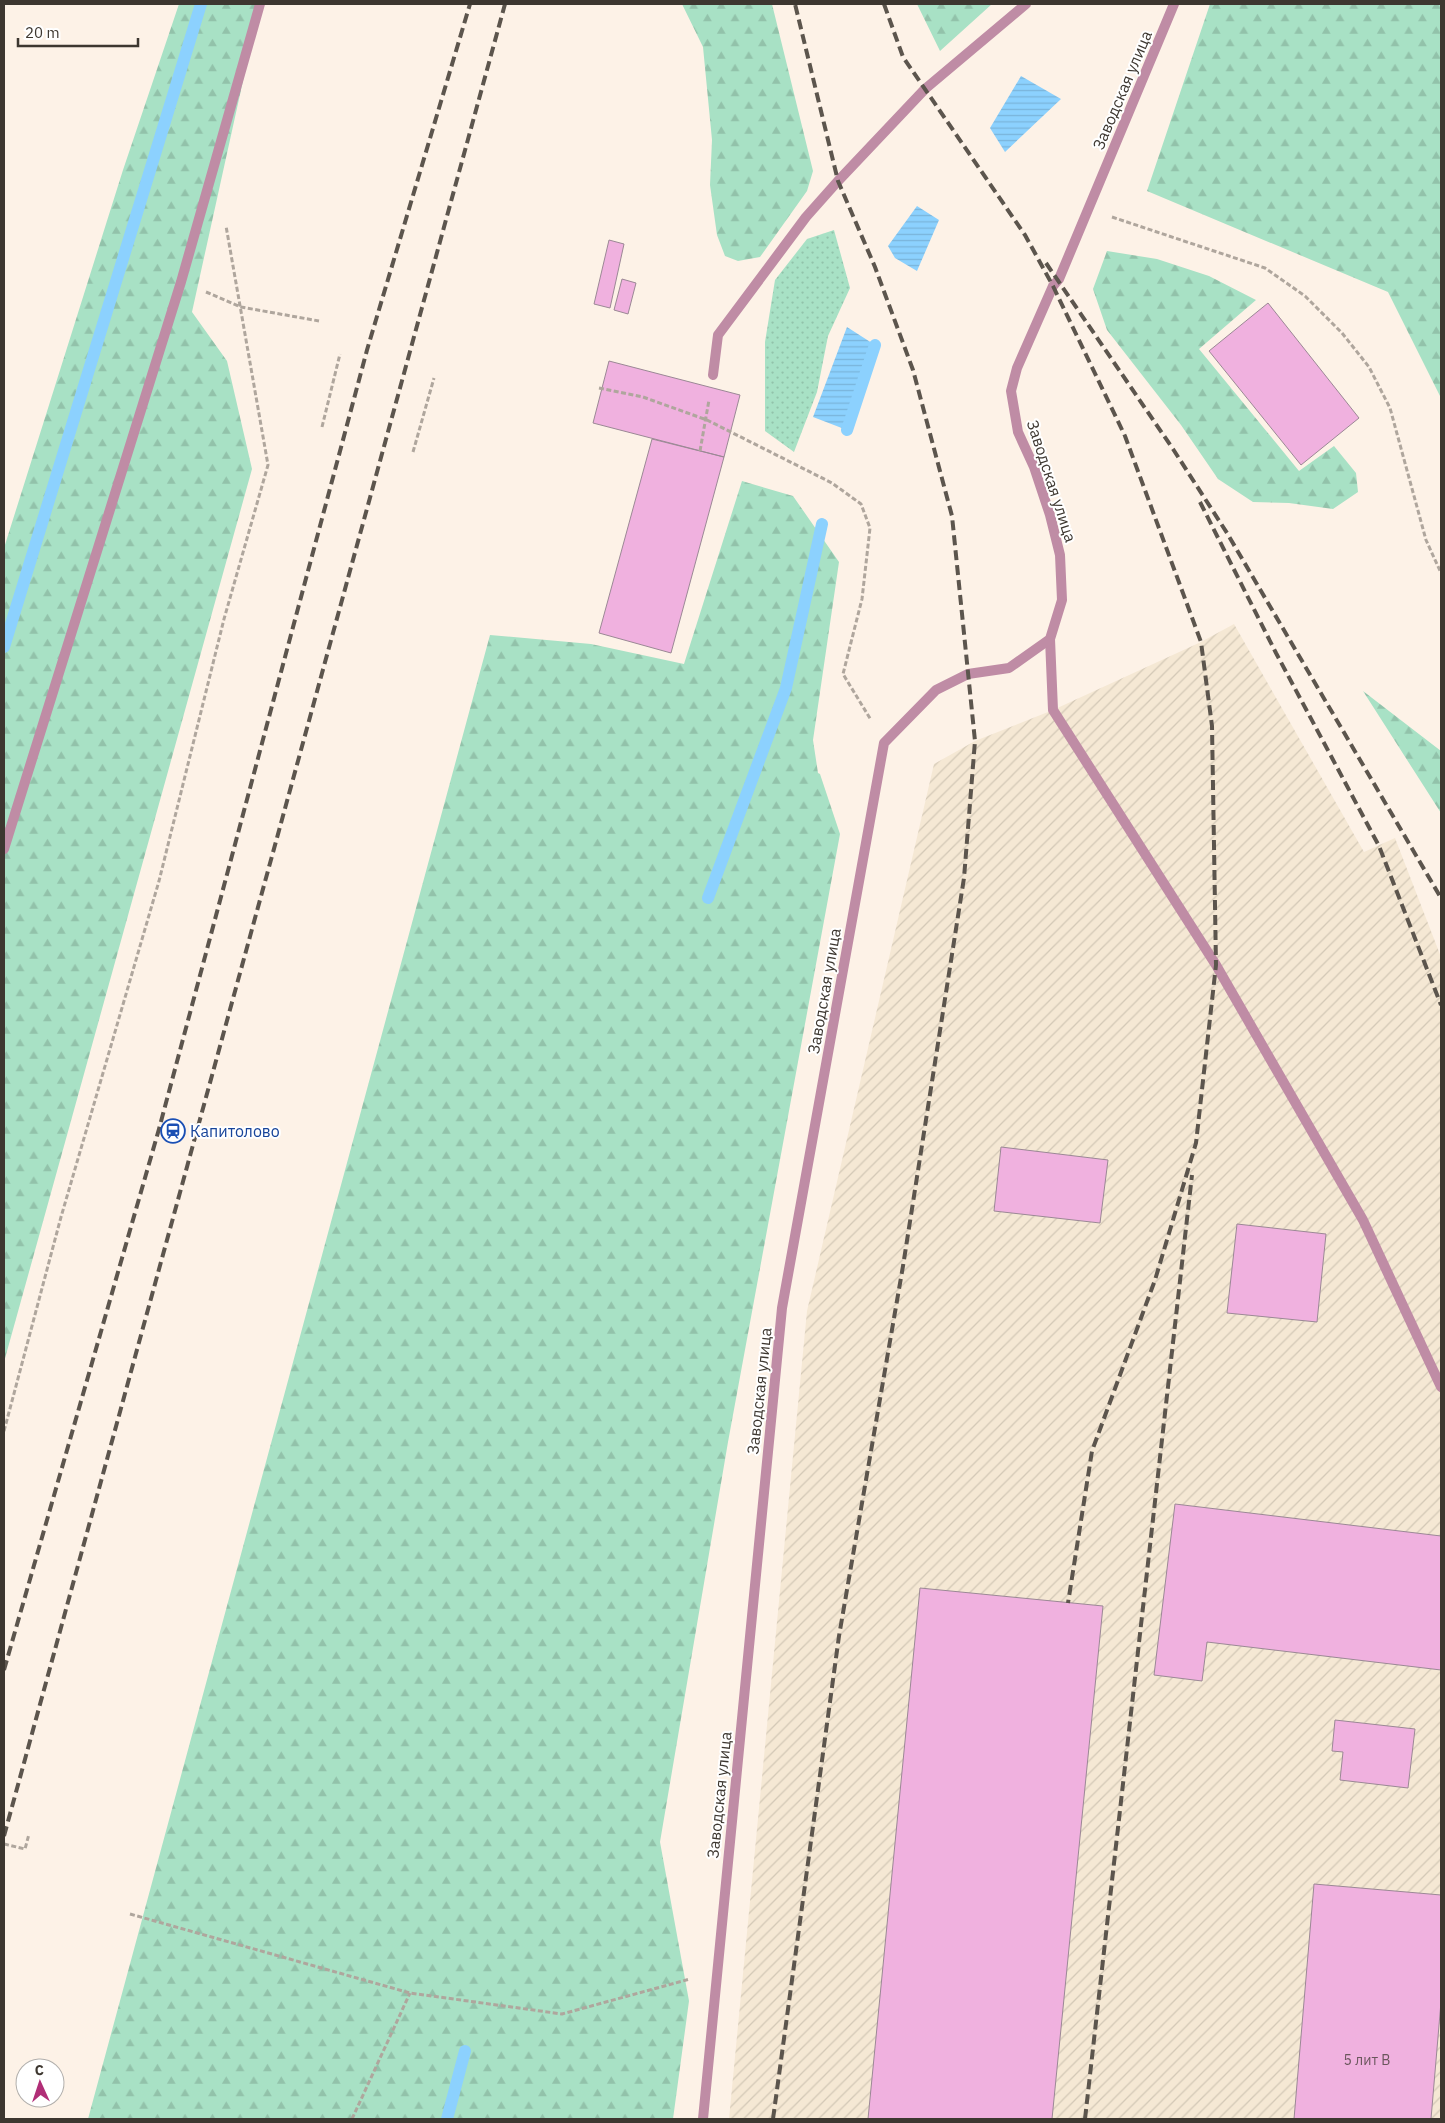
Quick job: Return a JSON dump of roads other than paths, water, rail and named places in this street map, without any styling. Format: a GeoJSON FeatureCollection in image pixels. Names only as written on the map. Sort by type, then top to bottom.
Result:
{"type":"FeatureCollection","features":[{"type":"Feature","properties":{"kind":"street"},"geometry":{"type":"LineString","coordinates":[[4,849],[181,282],[260,4]]}},
{"type":"Feature","properties":{"kind":"street"},"geometry":{"type":"LineString","coordinates":[[713,375],[718,335],[806,217],[925,90],[1026,4]]}},
{"type":"Feature","properties":{"kind":"street","name":"Заводская улица"},"geometry":{"type":"LineString","coordinates":[[1174,4],[1059,279],[1052,286],[1017,368],[1011,391],[1018,432],[1034,467],[1050,515],[1060,555],[1062,600],[1050,639],[1053,710],[1216,964],[1363,1220],[1441,1387]]}},
{"type":"Feature","properties":{"kind":"street","name":"Заводская улица"},"geometry":{"type":"LineString","coordinates":[[703,2119],[782,1308],[884,743],[936,690],[968,674],[1009,668],[1050,639]]}},
{"type":"Feature","properties":{"kind":"water"},"geometry":{"type":"Polygon","coordinates":[[[1021,76],[1061,99],[1005,152],[990,128],[1021,76]]]}},
{"type":"Feature","properties":{"kind":"water"},"geometry":{"type":"Polygon","coordinates":[[[917,206],[939,220],[917,271],[895,258],[888,246],[917,206]]]}},
{"type":"Feature","properties":{"kind":"water"},"geometry":{"type":"Polygon","coordinates":[[[847,327],[875,345],[847,430],[813,417],[847,327]]]}},
{"type":"Feature","properties":{"kind":"waterway"},"geometry":{"type":"LineString","coordinates":[[4,647],[201,4]]}},
{"type":"Feature","properties":{"kind":"waterway"},"geometry":{"type":"LineString","coordinates":[[847,430],[875,345]]}},
{"type":"Feature","properties":{"kind":"waterway"},"geometry":{"type":"LineString","coordinates":[[708,898],[786,688],[822,524]]}},
{"type":"Feature","properties":{"kind":"waterway"},"geometry":{"type":"LineString","coordinates":[[447,2119],[465,2051]]}},
{"type":"Feature","properties":{"kind":"railway"},"geometry":{"type":"LineString","coordinates":[[4,1670],[159,1129],[367,350],[470,4]]}},
{"type":"Feature","properties":{"kind":"railway"},"geometry":{"type":"LineString","coordinates":[[4,1836],[505,4]]}},
{"type":"Feature","properties":{"kind":"railway"},"geometry":{"type":"LineString","coordinates":[[773,2119],[839,1636],[903,1266],[964,878],[975,741],[952,516],[913,370],[875,267],[838,181],[795,4]]}},
{"type":"Feature","properties":{"kind":"railway"},"geometry":{"type":"LineString","coordinates":[[884,4],[903,57],[1025,235],[1053,286],[1125,436],[1201,642],[1212,726],[1216,965],[1196,1143],[1155,1280],[1092,1451],[1068,1603]]}},
{"type":"Feature","properties":{"kind":"railway"},"geometry":{"type":"LineString","coordinates":[[1046,263],[1173,449],[1227,533],[1441,898]]}},
{"type":"Feature","properties":{"kind":"railway"},"geometry":{"type":"LineString","coordinates":[[1200,502],[1276,653],[1379,846],[1441,1005]]}},
{"type":"Feature","properties":{"kind":"railway"},"geometry":{"type":"LineString","coordinates":[[1085,2119],[1192,1175]]}},
{"type":"Feature","properties":{"kind":"place","name":"Капитолово"},"geometry":{"type":"Point","coordinates":[173,1131]}}]}
